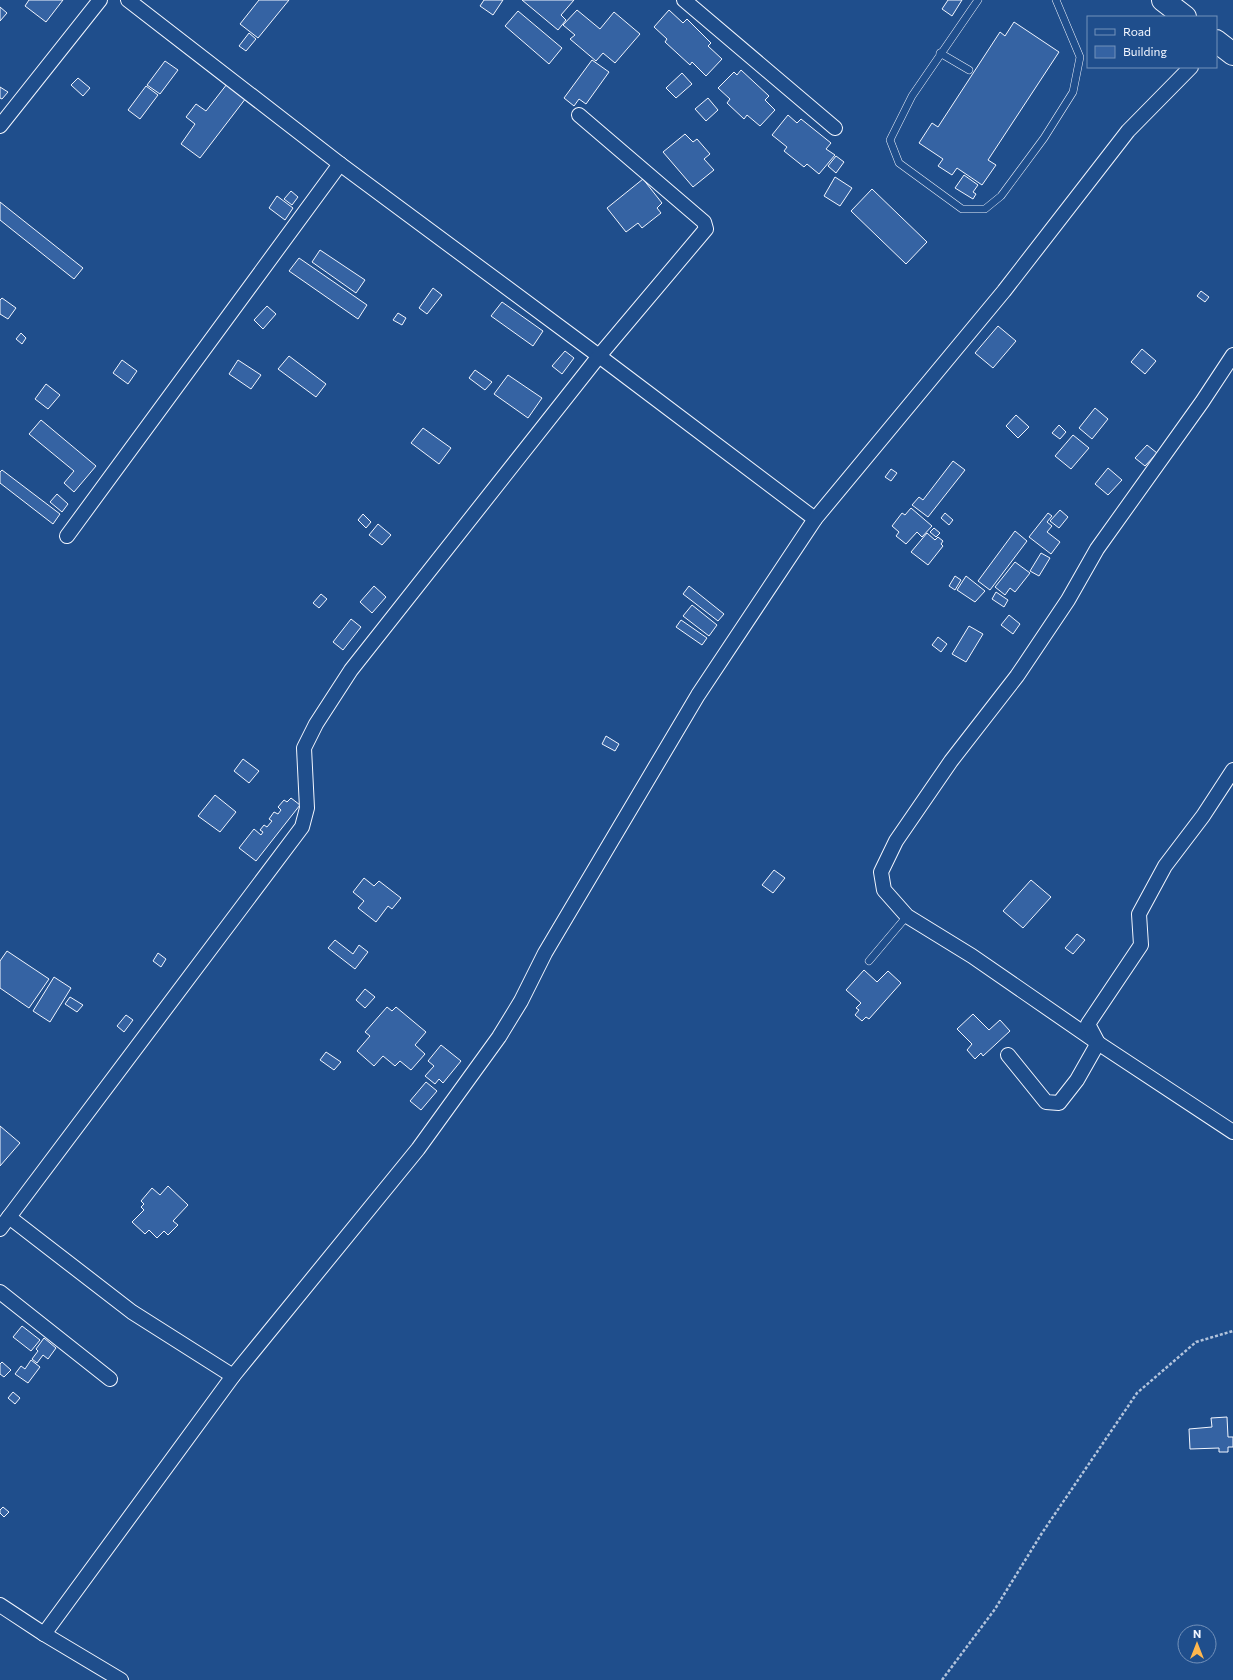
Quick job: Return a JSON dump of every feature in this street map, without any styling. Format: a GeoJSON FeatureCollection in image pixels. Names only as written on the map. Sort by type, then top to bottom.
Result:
{"type":"FeatureCollection","features":[{"type":"Feature","properties":{"kind":"highway"},"geometry":{"type":"LineString","coordinates":[[1163,0],[1184,16]]}},
{"type":"Feature","properties":{"kind":"highway"},"geometry":{"type":"LineString","coordinates":[[1217,43],[1233,54]]}},
{"type":"Feature","properties":{"kind":"street"},"geometry":{"type":"LineString","coordinates":[[0,126],[100,0]]}},
{"type":"Feature","properties":{"kind":"street"},"geometry":{"type":"LineString","coordinates":[[128,0],[340,164],[599,356],[815,519]]}},
{"type":"Feature","properties":{"kind":"street"},"geometry":{"type":"LineString","coordinates":[[684,0],[835,128]]}},
{"type":"Feature","properties":{"kind":"street"},"geometry":{"type":"LineString","coordinates":[[44,1634],[233,1376],[418,1149],[499,1036],[521,1001],[545,953],[698,695],[815,519],[1004,291],[1128,132],[1190,68]]}},
{"type":"Feature","properties":{"kind":"street"},"geometry":{"type":"LineString","coordinates":[[0,1228],[302,827],[307,808],[304,748],[316,724],[351,670],[599,356],[706,229],[704,222],[579,114]]}},
{"type":"Feature","properties":{"kind":"street"},"geometry":{"type":"LineString","coordinates":[[67,536],[340,164]]}},
{"type":"Feature","properties":{"kind":"street"},"geometry":{"type":"LineString","coordinates":[[1233,354],[1202,402],[1097,549],[1068,600],[1017,676],[951,761],[896,841],[881,872],[884,890],[907,916],[972,956],[1098,1043],[1233,1132]]}},
{"type":"Feature","properties":{"kind":"street"},"geometry":{"type":"LineString","coordinates":[[1098,1043],[1088,1024],[1141,945],[1140,914],[1165,866],[1203,816],[1233,770]]}},
{"type":"Feature","properties":{"kind":"street"},"geometry":{"type":"LineString","coordinates":[[1008,1055],[1046,1102],[1059,1103],[1077,1080],[1098,1043]]}},
{"type":"Feature","properties":{"kind":"street"},"geometry":{"type":"LineString","coordinates":[[9,1217],[132,1312],[233,1376]]}},
{"type":"Feature","properties":{"kind":"street"},"geometry":{"type":"LineString","coordinates":[[0,1292],[110,1379]]}},
{"type":"Feature","properties":{"kind":"street"},"geometry":{"type":"LineString","coordinates":[[0,1605],[44,1634],[121,1680]]}},
{"type":"Feature","properties":{"kind":"lane"},"geometry":{"type":"LineString","coordinates":[[978,0],[912,96],[890,140],[899,163],[962,209],[985,209],[1001,196],[1044,138],[1073,92],[1080,57],[1056,0]]}},
{"type":"Feature","properties":{"kind":"lane"},"geometry":{"type":"LineString","coordinates":[[940,54],[969,70]]}},
{"type":"Feature","properties":{"kind":"lane"},"geometry":{"type":"LineString","coordinates":[[869,961],[907,916]]}},
{"type":"Feature","properties":{"kind":"path"},"geometry":{"type":"LineString","coordinates":[[942,1680],[995,1608],[1042,1533],[1136,1393],[1196,1342],[1233,1331]]}},
{"type":"Feature","properties":{"kind":"building"},"geometry":{"type":"Polygon","coordinates":[[[29,0],[63,0],[46,22],[25,6],[29,0]]]}},
{"type":"Feature","properties":{"kind":"building"},"geometry":{"type":"Polygon","coordinates":[[[259,0],[289,0],[258,38],[240,24],[259,0]]]}},
{"type":"Feature","properties":{"kind":"building"},"geometry":{"type":"Polygon","coordinates":[[[484,0],[503,0],[493,15],[480,6],[484,0]]]}},
{"type":"Feature","properties":{"kind":"building"},"geometry":{"type":"Polygon","coordinates":[[[522,0],[574,0],[561,15],[566,20],[558,30],[522,0]]]}},
{"type":"Feature","properties":{"kind":"building"},"geometry":{"type":"Polygon","coordinates":[[[948,0],[962,0],[952,16],[942,9],[948,0]]]}},
{"type":"Feature","properties":{"kind":"building"},"geometry":{"type":"Polygon","coordinates":[[[0,7],[7,13],[0,21],[0,7]]]}},
{"type":"Feature","properties":{"kind":"building"},"geometry":{"type":"Polygon","coordinates":[[[577,10],[600,29],[614,12],[640,34],[615,63],[603,53],[596,61],[570,39],[575,35],[563,25],[577,10]]]}},
{"type":"Feature","properties":{"kind":"building"},"geometry":{"type":"Polygon","coordinates":[[[669,10],[683,23],[687,19],[711,43],[708,46],[722,59],[706,76],[692,62],[690,65],[665,42],[667,39],[654,27],[669,10]]]}},
{"type":"Feature","properties":{"kind":"building"},"geometry":{"type":"Polygon","coordinates":[[[518,11],[562,48],[549,64],[505,26],[518,11]]]}},
{"type":"Feature","properties":{"kind":"building"},"geometry":{"type":"Polygon","coordinates":[[[1014,22],[1059,52],[988,160],[996,165],[982,185],[957,168],[952,175],[938,166],[943,159],[919,143],[932,123],[938,127],[1000,32],[1005,36],[1014,22]]]}},
{"type":"Feature","properties":{"kind":"building"},"geometry":{"type":"Polygon","coordinates":[[[249,33],[256,39],[246,51],[239,46],[249,33]]]}},
{"type":"Feature","properties":{"kind":"building"},"geometry":{"type":"Polygon","coordinates":[[[592,60],[609,72],[586,104],[579,99],[574,106],[564,98],[592,60]]]}},
{"type":"Feature","properties":{"kind":"building"},"geometry":{"type":"Polygon","coordinates":[[[165,61],[178,70],[160,94],[147,85],[165,61]]]}},
{"type":"Feature","properties":{"kind":"building"},"geometry":{"type":"Polygon","coordinates":[[[741,70],[769,96],[765,100],[775,110],[760,126],[747,115],[744,119],[727,103],[730,99],[718,88],[734,72],[737,75],[741,70]]]}},
{"type":"Feature","properties":{"kind":"building"},"geometry":{"type":"Polygon","coordinates":[[[682,73],[692,84],[676,98],[666,88],[682,73]]]}},
{"type":"Feature","properties":{"kind":"building"},"geometry":{"type":"Polygon","coordinates":[[[78,78],[90,88],[83,96],[71,85],[78,78]]]}},
{"type":"Feature","properties":{"kind":"building"},"geometry":{"type":"Polygon","coordinates":[[[227,84],[246,98],[200,158],[181,144],[195,124],[186,117],[196,104],[206,111],[227,84]]]}},
{"type":"Feature","properties":{"kind":"building"},"geometry":{"type":"Polygon","coordinates":[[[146,86],[158,95],[140,119],[128,110],[146,86]]]}},
{"type":"Feature","properties":{"kind":"building"},"geometry":{"type":"Polygon","coordinates":[[[0,87],[8,92],[2,99],[0,98],[0,87]]]}},
{"type":"Feature","properties":{"kind":"building"},"geometry":{"type":"Polygon","coordinates":[[[708,98],[718,110],[706,121],[695,109],[708,98]]]}},
{"type":"Feature","properties":{"kind":"building"},"geometry":{"type":"Polygon","coordinates":[[[788,115],[797,123],[801,119],[831,143],[826,149],[835,155],[819,174],[807,164],[804,167],[784,151],[787,147],[772,135],[788,115]]]}},
{"type":"Feature","properties":{"kind":"building"},"geometry":{"type":"Polygon","coordinates":[[[685,134],[693,142],[697,139],[710,154],[704,159],[714,170],[693,187],[663,152],[685,134]]]}},
{"type":"Feature","properties":{"kind":"building"},"geometry":{"type":"Polygon","coordinates":[[[836,156],[844,162],[836,173],[828,166],[836,156]]]}},
{"type":"Feature","properties":{"kind":"building"},"geometry":{"type":"Polygon","coordinates":[[[964,175],[978,185],[973,192],[976,194],[973,199],[955,188],[964,175]]]}},
{"type":"Feature","properties":{"kind":"building"},"geometry":{"type":"Polygon","coordinates":[[[835,177],[852,188],[840,206],[824,196],[835,177]]]}},
{"type":"Feature","properties":{"kind":"building"},"geometry":{"type":"Polygon","coordinates":[[[643,179],[662,203],[657,208],[661,213],[642,228],[638,223],[626,232],[607,208],[643,179]]]}},
{"type":"Feature","properties":{"kind":"building"},"geometry":{"type":"Polygon","coordinates":[[[872,189],[927,242],[906,264],[851,211],[872,189]]]}},
{"type":"Feature","properties":{"kind":"building"},"geometry":{"type":"Polygon","coordinates":[[[291,191],[298,197],[292,205],[284,199],[291,191]]]}},
{"type":"Feature","properties":{"kind":"building"},"geometry":{"type":"Polygon","coordinates":[[[277,196],[293,208],[285,220],[269,208],[277,196]]]}},
{"type":"Feature","properties":{"kind":"building"},"geometry":{"type":"Polygon","coordinates":[[[0,202],[83,268],[74,279],[0,220],[0,202]]]}},
{"type":"Feature","properties":{"kind":"building"},"geometry":{"type":"Polygon","coordinates":[[[320,250],[365,280],[356,293],[312,262],[320,250]]]}},
{"type":"Feature","properties":{"kind":"building"},"geometry":{"type":"Polygon","coordinates":[[[299,258],[367,305],[358,319],[289,271],[299,258]]]}},
{"type":"Feature","properties":{"kind":"building"},"geometry":{"type":"Polygon","coordinates":[[[433,288],[442,295],[427,314],[419,308],[433,288]]]}},
{"type":"Feature","properties":{"kind":"building"},"geometry":{"type":"Polygon","coordinates":[[[1201,291],[1209,297],[1205,302],[1197,296],[1201,291]]]}},
{"type":"Feature","properties":{"kind":"building"},"geometry":{"type":"Polygon","coordinates":[[[2,298],[16,308],[8,319],[0,314],[0,300],[2,298]]]}},
{"type":"Feature","properties":{"kind":"building"},"geometry":{"type":"Polygon","coordinates":[[[502,302],[543,331],[533,346],[491,316],[502,302]]]}},
{"type":"Feature","properties":{"kind":"building"},"geometry":{"type":"Polygon","coordinates":[[[267,306],[276,314],[263,329],[254,320],[267,306]]]}},
{"type":"Feature","properties":{"kind":"building"},"geometry":{"type":"Polygon","coordinates":[[[398,313],[406,318],[402,325],[393,320],[398,313]]]}},
{"type":"Feature","properties":{"kind":"building"},"geometry":{"type":"Polygon","coordinates":[[[998,326],[1016,341],[993,368],[975,353],[998,326]]]}},
{"type":"Feature","properties":{"kind":"building"},"geometry":{"type":"Polygon","coordinates":[[[21,333],[26,338],[22,344],[16,339],[21,333]]]}},
{"type":"Feature","properties":{"kind":"building"},"geometry":{"type":"Polygon","coordinates":[[[1142,349],[1156,361],[1145,374],[1131,362],[1142,349]]]}},
{"type":"Feature","properties":{"kind":"building"},"geometry":{"type":"Polygon","coordinates":[[[565,351],[574,358],[562,374],[552,366],[565,351]]]}},
{"type":"Feature","properties":{"kind":"building"},"geometry":{"type":"Polygon","coordinates":[[[289,356],[326,384],[316,397],[278,369],[289,356]]]}},
{"type":"Feature","properties":{"kind":"building"},"geometry":{"type":"Polygon","coordinates":[[[122,360],[137,371],[128,384],[113,373],[122,360]]]}},
{"type":"Feature","properties":{"kind":"building"},"geometry":{"type":"Polygon","coordinates":[[[238,360],[261,375],[251,389],[229,374],[238,360]]]}},
{"type":"Feature","properties":{"kind":"building"},"geometry":{"type":"Polygon","coordinates":[[[475,370],[492,382],[485,390],[469,378],[475,370]]]}},
{"type":"Feature","properties":{"kind":"building"},"geometry":{"type":"Polygon","coordinates":[[[508,375],[542,398],[528,418],[494,394],[508,375]]]}},
{"type":"Feature","properties":{"kind":"building"},"geometry":{"type":"Polygon","coordinates":[[[46,384],[60,395],[48,409],[35,399],[46,384]]]}},
{"type":"Feature","properties":{"kind":"building"},"geometry":{"type":"Polygon","coordinates":[[[1095,408],[1108,419],[1092,439],[1079,428],[1095,408]]]}},
{"type":"Feature","properties":{"kind":"building"},"geometry":{"type":"Polygon","coordinates":[[[1016,415],[1029,427],[1018,438],[1006,426],[1016,415]]]}},
{"type":"Feature","properties":{"kind":"building"},"geometry":{"type":"Polygon","coordinates":[[[41,420],[96,466],[74,492],[64,483],[74,471],[29,434],[41,420]]]}},
{"type":"Feature","properties":{"kind":"building"},"geometry":{"type":"Polygon","coordinates":[[[1059,425],[1066,432],[1060,439],[1052,433],[1059,425]]]}},
{"type":"Feature","properties":{"kind":"building"},"geometry":{"type":"Polygon","coordinates":[[[423,428],[451,448],[439,464],[411,443],[423,428]]]}},
{"type":"Feature","properties":{"kind":"building"},"geometry":{"type":"Polygon","coordinates":[[[1073,435],[1089,448],[1071,469],[1055,456],[1073,435]]]}},
{"type":"Feature","properties":{"kind":"building"},"geometry":{"type":"Polygon","coordinates":[[[1147,445],[1157,453],[1145,466],[1135,458],[1147,445]]]}},
{"type":"Feature","properties":{"kind":"building"},"geometry":{"type":"Polygon","coordinates":[[[953,461],[965,470],[928,517],[912,505],[919,497],[923,500],[953,461]]]}},
{"type":"Feature","properties":{"kind":"building"},"geometry":{"type":"Polygon","coordinates":[[[1108,468],[1122,480],[1108,495],[1095,484],[1108,468]]]}},
{"type":"Feature","properties":{"kind":"building"},"geometry":{"type":"Polygon","coordinates":[[[891,469],[897,473],[891,481],[885,477],[891,469]]]}},
{"type":"Feature","properties":{"kind":"building"},"geometry":{"type":"Polygon","coordinates":[[[2,470],[60,514],[53,524],[0,483],[0,472],[2,470]]]}},
{"type":"Feature","properties":{"kind":"building"},"geometry":{"type":"Polygon","coordinates":[[[57,494],[68,504],[62,512],[50,502],[57,494]]]}},
{"type":"Feature","properties":{"kind":"building"},"geometry":{"type":"Polygon","coordinates":[[[911,508],[932,526],[922,537],[917,532],[906,544],[896,536],[899,532],[892,526],[902,513],[905,515],[911,508]]]}},
{"type":"Feature","properties":{"kind":"building"},"geometry":{"type":"Polygon","coordinates":[[[1060,510],[1068,517],[1059,528],[1050,521],[1060,510]]]}},
{"type":"Feature","properties":{"kind":"building"},"geometry":{"type":"Polygon","coordinates":[[[945,513],[953,520],[949,525],[941,518],[945,513]]]}},
{"type":"Feature","properties":{"kind":"building"},"geometry":{"type":"Polygon","coordinates":[[[1048,513],[1052,516],[1047,522],[1052,526],[1047,532],[1060,542],[1051,554],[1029,537],[1048,513]]]}},
{"type":"Feature","properties":{"kind":"building"},"geometry":{"type":"Polygon","coordinates":[[[363,514],[371,522],[366,528],[358,520],[363,514]]]}},
{"type":"Feature","properties":{"kind":"building"},"geometry":{"type":"Polygon","coordinates":[[[378,524],[391,535],[382,545],[369,535],[378,524]]]}},
{"type":"Feature","properties":{"kind":"building"},"geometry":{"type":"Polygon","coordinates":[[[934,528],[940,533],[936,537],[930,532],[934,528]]]}},
{"type":"Feature","properties":{"kind":"building"},"geometry":{"type":"Polygon","coordinates":[[[1015,531],[1027,541],[990,590],[978,581],[1015,531]]]}},
{"type":"Feature","properties":{"kind":"building"},"geometry":{"type":"Polygon","coordinates":[[[927,533],[935,540],[938,537],[943,541],[941,544],[943,546],[928,565],[911,552],[927,533]]]}},
{"type":"Feature","properties":{"kind":"building"},"geometry":{"type":"Polygon","coordinates":[[[1041,553],[1050,558],[1039,576],[1030,571],[1041,553]]]}},
{"type":"Feature","properties":{"kind":"building"},"geometry":{"type":"Polygon","coordinates":[[[1015,562],[1030,573],[1015,592],[1010,588],[1005,595],[995,587],[1015,562]]]}},
{"type":"Feature","properties":{"kind":"building"},"geometry":{"type":"Polygon","coordinates":[[[955,576],[961,580],[955,590],[949,586],[955,576]]]}},
{"type":"Feature","properties":{"kind":"building"},"geometry":{"type":"Polygon","coordinates":[[[966,576],[985,591],[975,602],[957,590],[966,576]]]}},
{"type":"Feature","properties":{"kind":"building"},"geometry":{"type":"Polygon","coordinates":[[[374,586],[386,597],[372,613],[360,602],[374,586]]]}},
{"type":"Feature","properties":{"kind":"building"},"geometry":{"type":"Polygon","coordinates":[[[689,586],[724,614],[718,621],[683,594],[689,586]]]}},
{"type":"Feature","properties":{"kind":"building"},"geometry":{"type":"Polygon","coordinates":[[[996,592],[1008,600],[1004,607],[992,599],[996,592]]]}},
{"type":"Feature","properties":{"kind":"building"},"geometry":{"type":"Polygon","coordinates":[[[321,594],[327,599],[319,608],[313,603],[321,594]]]}},
{"type":"Feature","properties":{"kind":"building"},"geometry":{"type":"Polygon","coordinates":[[[692,605],[717,625],[709,636],[683,616],[692,605]]]}},
{"type":"Feature","properties":{"kind":"building"},"geometry":{"type":"Polygon","coordinates":[[[1009,615],[1020,624],[1013,634],[1001,625],[1009,615]]]}},
{"type":"Feature","properties":{"kind":"building"},"geometry":{"type":"Polygon","coordinates":[[[351,619],[361,627],[343,650],[333,642],[351,619]]]}},
{"type":"Feature","properties":{"kind":"building"},"geometry":{"type":"Polygon","coordinates":[[[681,620],[707,638],[702,645],[676,627],[681,620]]]}},
{"type":"Feature","properties":{"kind":"building"},"geometry":{"type":"Polygon","coordinates":[[[969,626],[983,634],[966,662],[952,654],[969,626]]]}},
{"type":"Feature","properties":{"kind":"building"},"geometry":{"type":"Polygon","coordinates":[[[938,637],[947,644],[941,652],[932,645],[938,637]]]}},
{"type":"Feature","properties":{"kind":"building"},"geometry":{"type":"Polygon","coordinates":[[[606,736],[619,744],[615,751],[602,744],[606,736]]]}},
{"type":"Feature","properties":{"kind":"building"},"geometry":{"type":"Polygon","coordinates":[[[243,759],[259,771],[249,783],[234,771],[243,759]]]}},
{"type":"Feature","properties":{"kind":"building"},"geometry":{"type":"Polygon","coordinates":[[[215,795],[236,812],[220,832],[198,816],[215,795]]]}},
{"type":"Feature","properties":{"kind":"building"},"geometry":{"type":"Polygon","coordinates":[[[291,798],[300,805],[256,861],[239,848],[254,829],[261,835],[263,832],[260,830],[264,825],[267,827],[272,821],[269,819],[274,812],[278,814],[281,810],[278,807],[284,800],[287,802],[291,798]]]}},
{"type":"Feature","properties":{"kind":"building"},"geometry":{"type":"Polygon","coordinates":[[[774,870],[785,878],[773,893],[762,885],[774,870]]]}},
{"type":"Feature","properties":{"kind":"building"},"geometry":{"type":"Polygon","coordinates":[[[364,878],[374,886],[379,881],[401,898],[392,909],[388,906],[376,922],[358,908],[364,901],[353,892],[364,878]]]}},
{"type":"Feature","properties":{"kind":"building"},"geometry":{"type":"Polygon","coordinates":[[[1031,880],[1051,897],[1023,928],[1003,911],[1031,880]]]}},
{"type":"Feature","properties":{"kind":"building"},"geometry":{"type":"Polygon","coordinates":[[[1077,934],[1085,940],[1073,954],[1065,948],[1077,934]]]}},
{"type":"Feature","properties":{"kind":"building"},"geometry":{"type":"Polygon","coordinates":[[[335,940],[353,954],[359,945],[368,952],[355,969],[328,948],[335,940]]]}},
{"type":"Feature","properties":{"kind":"building"},"geometry":{"type":"Polygon","coordinates":[[[7,951],[49,979],[29,1008],[0,988],[0,961],[7,951]]]}},
{"type":"Feature","properties":{"kind":"building"},"geometry":{"type":"Polygon","coordinates":[[[158,953],[166,959],[161,967],[153,961],[158,953]]]}},
{"type":"Feature","properties":{"kind":"building"},"geometry":{"type":"Polygon","coordinates":[[[864,970],[877,982],[888,971],[901,983],[869,1019],[866,1017],[862,1021],[855,1015],[859,1010],[856,1008],[861,1003],[846,990],[864,970]]]}},
{"type":"Feature","properties":{"kind":"building"},"geometry":{"type":"Polygon","coordinates":[[[54,977],[71,988],[50,1022],[33,1011],[54,977]]]}},
{"type":"Feature","properties":{"kind":"building"},"geometry":{"type":"Polygon","coordinates":[[[365,989],[375,997],[365,1008],[356,1000],[365,989]]]}},
{"type":"Feature","properties":{"kind":"building"},"geometry":{"type":"Polygon","coordinates":[[[70,997],[83,1005],[77,1012],[65,1004],[70,997]]]}},
{"type":"Feature","properties":{"kind":"building"},"geometry":{"type":"Polygon","coordinates":[[[387,1007],[392,1011],[396,1007],[426,1032],[415,1045],[425,1054],[411,1070],[400,1061],[395,1066],[383,1056],[374,1066],[357,1051],[370,1036],[365,1032],[387,1007]]]}},
{"type":"Feature","properties":{"kind":"building"},"geometry":{"type":"Polygon","coordinates":[[[973,1014],[989,1030],[1000,1020],[1010,1031],[983,1056],[981,1053],[975,1059],[967,1050],[972,1044],[957,1029],[973,1014]]]}},
{"type":"Feature","properties":{"kind":"building"},"geometry":{"type":"Polygon","coordinates":[[[126,1015],[133,1020],[124,1032],[117,1026],[126,1015]]]}},
{"type":"Feature","properties":{"kind":"building"},"geometry":{"type":"Polygon","coordinates":[[[441,1045],[461,1061],[443,1083],[439,1079],[435,1084],[425,1076],[434,1066],[428,1061],[441,1045]]]}},
{"type":"Feature","properties":{"kind":"building"},"geometry":{"type":"Polygon","coordinates":[[[326,1052],[341,1062],[334,1070],[320,1060],[326,1052]]]}},
{"type":"Feature","properties":{"kind":"building"},"geometry":{"type":"Polygon","coordinates":[[[426,1082],[437,1091],[421,1110],[410,1101],[426,1082]]]}},
{"type":"Feature","properties":{"kind":"building"},"geometry":{"type":"Polygon","coordinates":[[[0,1126],[20,1143],[0,1166],[0,1126]]]}},
{"type":"Feature","properties":{"kind":"building"},"geometry":{"type":"Polygon","coordinates":[[[168,1186],[188,1205],[173,1221],[178,1225],[168,1235],[164,1231],[157,1238],[149,1230],[145,1234],[132,1222],[144,1210],[141,1207],[144,1204],[141,1201],[152,1188],[160,1195],[168,1186]]]}},
{"type":"Feature","properties":{"kind":"building"},"geometry":{"type":"Polygon","coordinates":[[[22,1326],[40,1340],[31,1351],[13,1337],[22,1326]]]}},
{"type":"Feature","properties":{"kind":"building"},"geometry":{"type":"Polygon","coordinates":[[[44,1338],[56,1348],[48,1359],[43,1355],[37,1363],[32,1359],[38,1351],[36,1349],[44,1338]]]}},
{"type":"Feature","properties":{"kind":"building"},"geometry":{"type":"Polygon","coordinates":[[[31,1360],[40,1367],[28,1383],[15,1374],[21,1366],[25,1369],[31,1360]]]}},
{"type":"Feature","properties":{"kind":"building"},"geometry":{"type":"Polygon","coordinates":[[[2,1362],[11,1370],[4,1377],[0,1374],[0,1364],[2,1362]]]}},
{"type":"Feature","properties":{"kind":"building"},"geometry":{"type":"Polygon","coordinates":[[[13,1392],[20,1398],[15,1404],[8,1398],[13,1392]]]}},
{"type":"Feature","properties":{"kind":"building"},"geometry":{"type":"Polygon","coordinates":[[[1227,1417],[1228,1437],[1233,1437],[1233,1447],[1228,1447],[1228,1452],[1219,1452],[1219,1448],[1190,1449],[1189,1429],[1212,1427],[1211,1418],[1227,1417]]]}},
{"type":"Feature","properties":{"kind":"building"},"geometry":{"type":"Polygon","coordinates":[[[3,1507],[9,1512],[4,1517],[0,1513],[0,1510],[3,1507]]]}}]}
